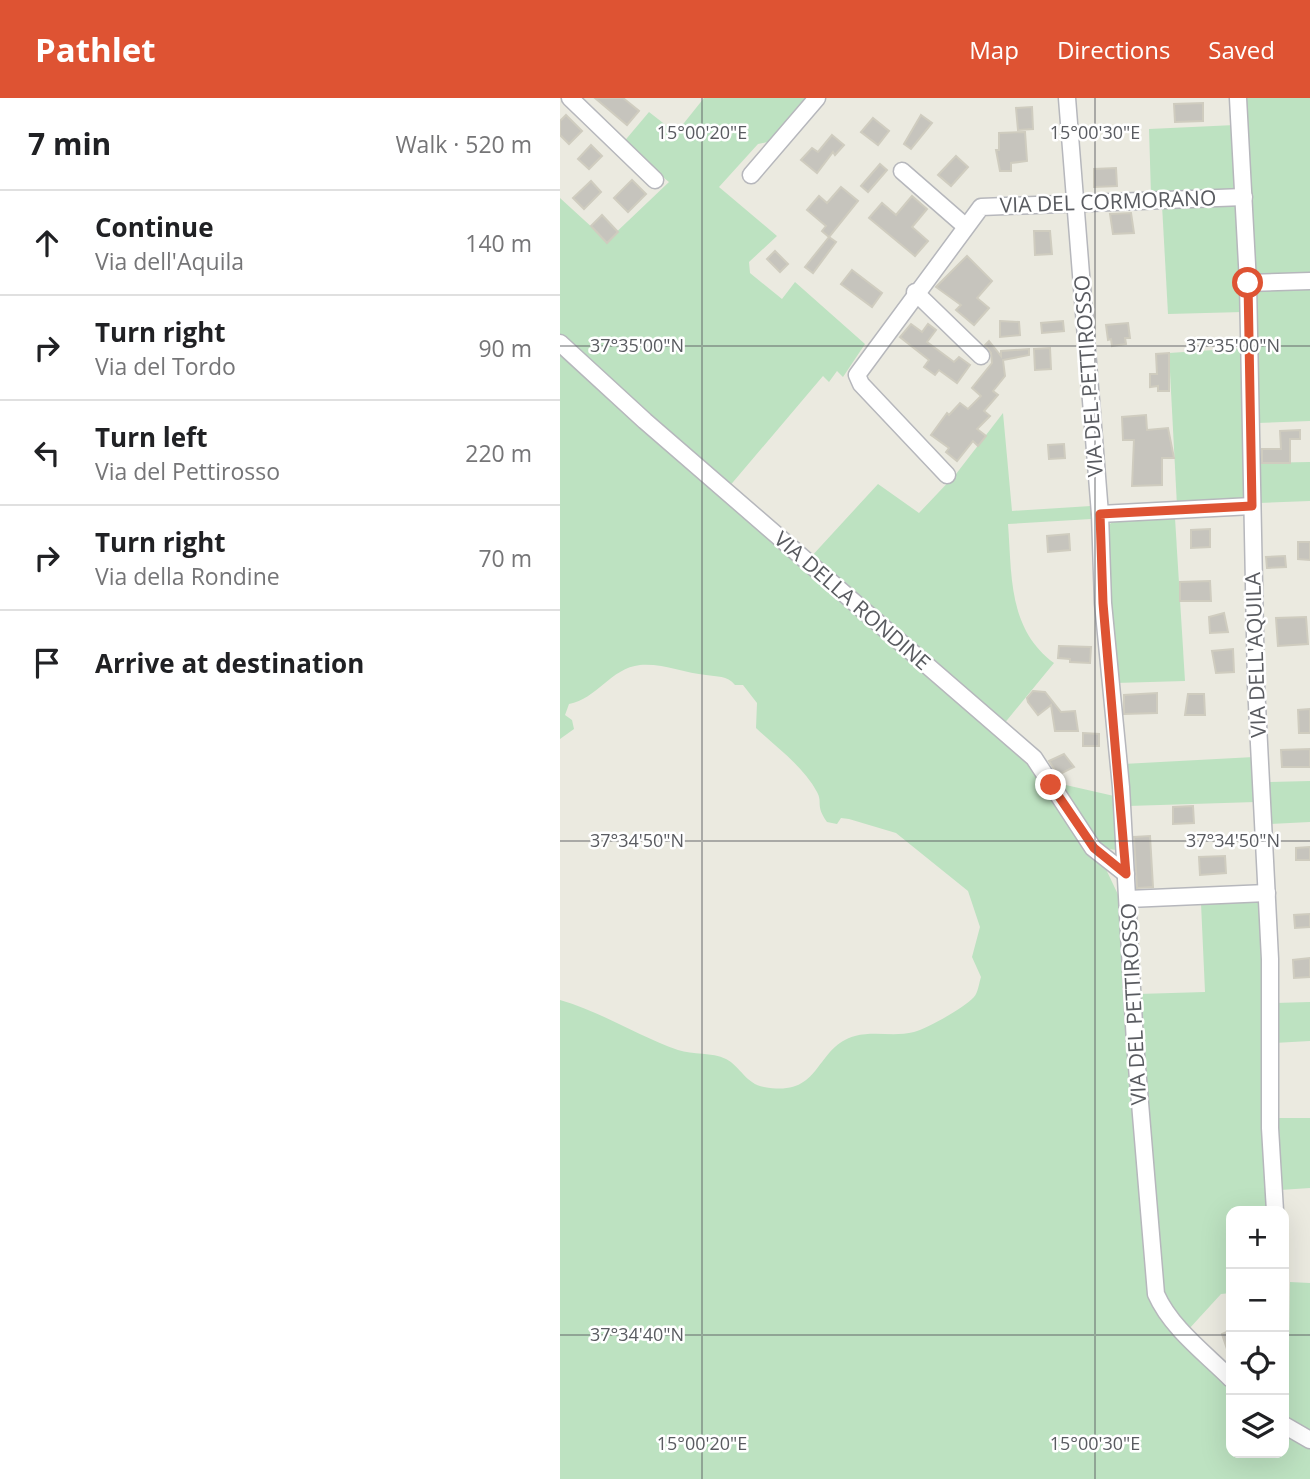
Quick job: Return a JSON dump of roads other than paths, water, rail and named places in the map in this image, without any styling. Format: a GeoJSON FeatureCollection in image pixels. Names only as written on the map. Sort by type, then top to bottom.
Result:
{"type":"FeatureCollection","features":[{"type":"Feature","properties":{"kind":"street"},"geometry":{"type":"LineString","coordinates":[[570,98],[654,180]]}},
{"type":"Feature","properties":{"kind":"street"},"geometry":{"type":"LineString","coordinates":[[751,175],[817,98]]}},
{"type":"Feature","properties":{"kind":"street","name":"VIA DEL PETTIROSSO"},"geometry":{"type":"LineString","coordinates":[[1068,98],[1100,514],[1103,603],[1128,899],[1135,1043],[1156,1294],[1163,1310],[1226,1374]]}},
{"type":"Feature","properties":{"kind":"street","name":"VIA DELL'AQUILA"},"geometry":{"type":"LineString","coordinates":[[1238,98],[1248,283],[1256,685],[1270,959],[1270,1128],[1275,1206]]}},
{"type":"Feature","properties":{"kind":"street"},"geometry":{"type":"LineString","coordinates":[[902,172],[965,226]]}},
{"type":"Feature","properties":{"kind":"street","name":"VIA DEL CORMORANO"},"geometry":{"type":"LineString","coordinates":[[947,475],[861,384],[856,375],[915,292],[981,207],[1244,197]]}},
{"type":"Feature","properties":{"kind":"street"},"geometry":{"type":"LineString","coordinates":[[1248,283],[1310,281]]}},
{"type":"Feature","properties":{"kind":"street"},"geometry":{"type":"LineString","coordinates":[[915,292],[981,356]]}},
{"type":"Feature","properties":{"kind":"street","name":"VIA DELLA RONDINE"},"geometry":{"type":"LineString","coordinates":[[560,343],[645,421],[1034,758],[1094,848],[1126,874]]}},
{"type":"Feature","properties":{"kind":"street"},"geometry":{"type":"LineString","coordinates":[[1100,514],[1252,506]]}},
{"type":"Feature","properties":{"kind":"street"},"geometry":{"type":"LineString","coordinates":[[1128,899],[1267,893]]}},
{"type":"Feature","properties":{"kind":"street"},"geometry":{"type":"LineString","coordinates":[[1289,1427],[1310,1440]]}}]}
